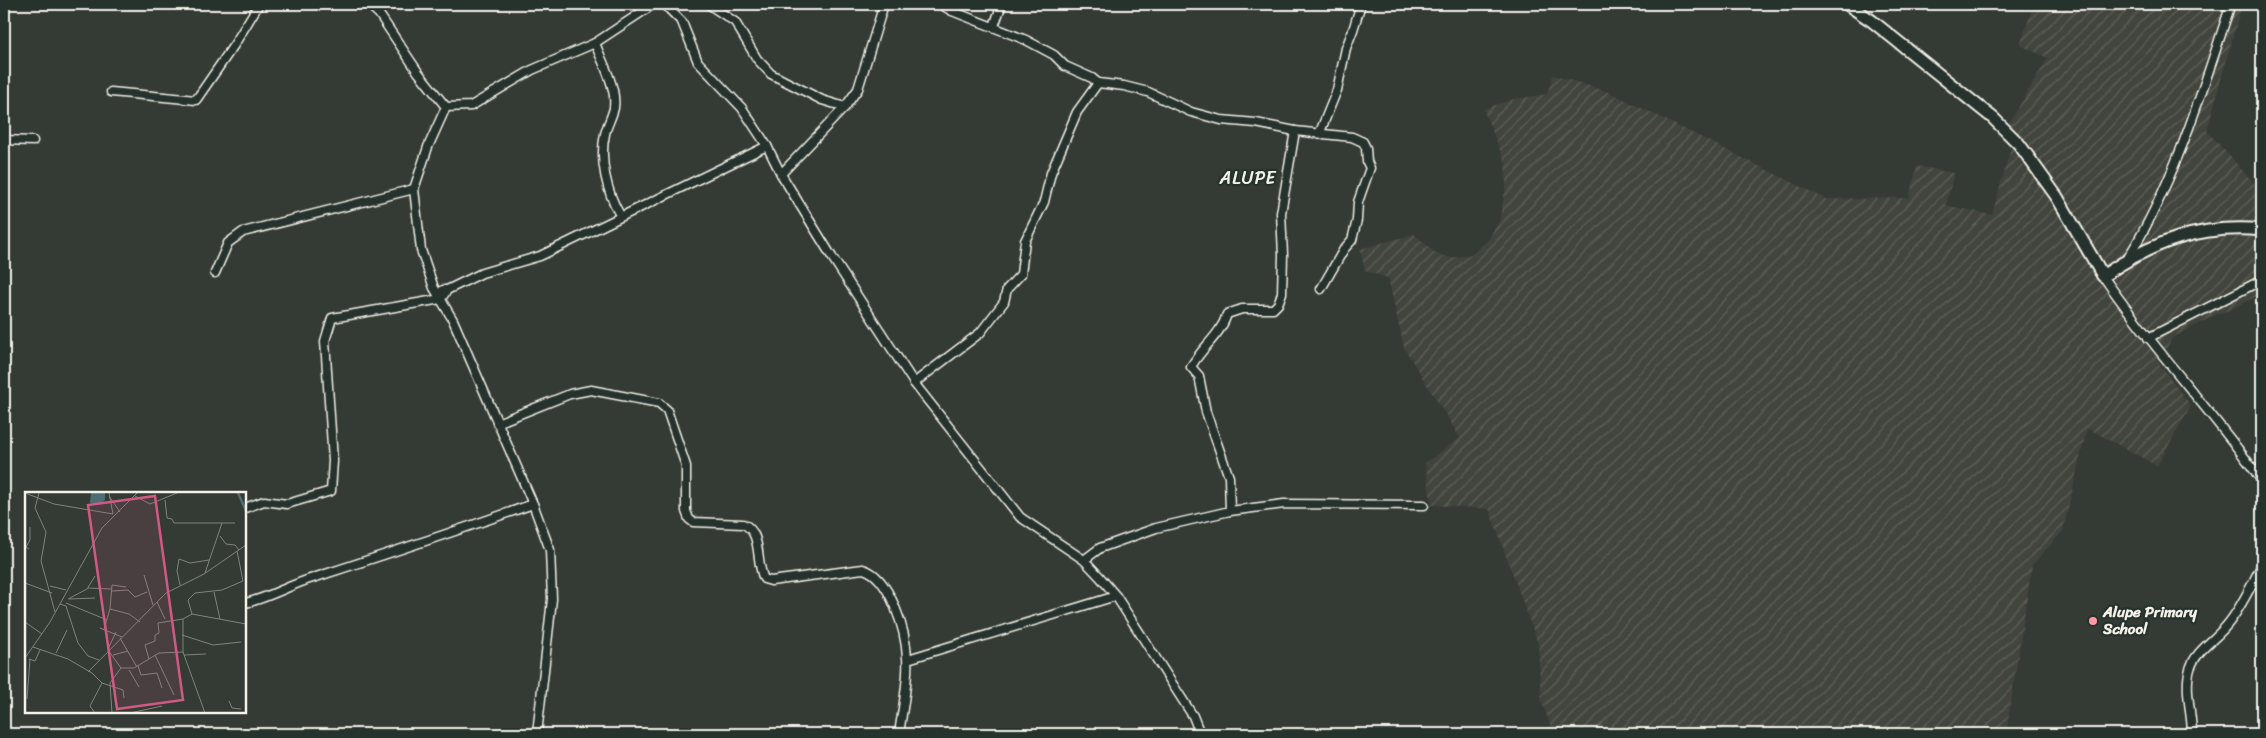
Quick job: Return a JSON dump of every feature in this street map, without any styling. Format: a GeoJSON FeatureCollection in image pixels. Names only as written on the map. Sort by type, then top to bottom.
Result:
{"type":"FeatureCollection","features":[{"type":"Feature","properties":{"kind":"street"},"geometry":{"type":"LineString","coordinates":[[111,92],[196,100],[259,4]]}},
{"type":"Feature","properties":{"kind":"street"},"geometry":{"type":"LineString","coordinates":[[368,4],[379,14],[418,72],[446,107]]}},
{"type":"Feature","properties":{"kind":"street"},"geometry":{"type":"LineString","coordinates":[[446,107],[471,106],[532,70],[594,42],[654,4]]}},
{"type":"Feature","properties":{"kind":"street"},"geometry":{"type":"LineString","coordinates":[[664,4],[682,22],[698,62],[742,108],[767,146],[781,174],[914,383],[1020,517],[1084,560],[1116,596],[1193,716],[1200,734]]}},
{"type":"Feature","properties":{"kind":"street"},"geometry":{"type":"LineString","coordinates":[[708,4],[735,22],[757,59],[771,74],[822,100],[845,107]]}},
{"type":"Feature","properties":{"kind":"street"},"geometry":{"type":"LineString","coordinates":[[781,174],[845,107],[858,89],[884,4]]}},
{"type":"Feature","properties":{"kind":"street"},"geometry":{"type":"LineString","coordinates":[[940,4],[959,14],[1026,40],[1054,55],[1066,66],[1092,78],[1098,83],[1124,86],[1148,92],[1191,112],[1221,120],[1256,123],[1295,131],[1320,132],[1352,137],[1363,142],[1366,148],[1366,162],[1370,168],[1358,202],[1357,220],[1352,240],[1344,249],[1321,290]]}},
{"type":"Feature","properties":{"kind":"street"},"geometry":{"type":"LineString","coordinates":[[994,26],[1002,4]]}},
{"type":"Feature","properties":{"kind":"street"},"geometry":{"type":"LineString","coordinates":[[1320,132],[1336,90],[1346,48],[1360,4]]}},
{"type":"Feature","properties":{"kind":"street"},"geometry":{"type":"LineString","coordinates":[[1846,4],[1872,21],[1993,118],[2019,144],[2057,197],[2103,276],[2148,338],[2185,380],[2262,482]]}},
{"type":"Feature","properties":{"kind":"street"},"geometry":{"type":"LineString","coordinates":[[2128,258],[2164,192],[2192,122],[2231,4]]}},
{"type":"Feature","properties":{"kind":"street"},"geometry":{"type":"LineString","coordinates":[[594,42],[613,95],[614,108],[603,146],[609,192],[620,216]]}},
{"type":"Feature","properties":{"kind":"street"},"geometry":{"type":"LineString","coordinates":[[914,383],[980,333],[1004,302],[1007,289],[1021,274],[1025,240],[1044,202],[1051,173],[1078,112],[1098,83]]}},
{"type":"Feature","properties":{"kind":"street"},"geometry":{"type":"LineString","coordinates":[[446,107],[428,147],[414,190],[421,250],[434,288],[453,320],[534,504],[550,550],[552,599],[537,734]]}},
{"type":"Feature","properties":{"kind":"street"},"geometry":{"type":"LineString","coordinates":[[1230,511],[1229,477],[1206,412],[1199,376],[1191,366],[1224,324],[1227,314],[1242,309],[1273,309],[1278,304],[1282,293],[1281,213],[1295,131]]}},
{"type":"Feature","properties":{"kind":"street"},"geometry":{"type":"LineString","coordinates":[[4,140],[33,141]]}},
{"type":"Feature","properties":{"kind":"street"},"geometry":{"type":"LineString","coordinates":[[246,508],[264,501],[287,504],[331,491],[334,461],[325,341],[332,318],[441,299],[447,290],[482,273],[540,256],[767,146]]}},
{"type":"Feature","properties":{"kind":"street"},"geometry":{"type":"LineString","coordinates":[[215,273],[228,242],[243,232],[414,190]]}},
{"type":"Feature","properties":{"kind":"street"},"geometry":{"type":"LineString","coordinates":[[2103,276],[2128,258],[2159,243],[2215,230],[2262,230]]}},
{"type":"Feature","properties":{"kind":"street"},"geometry":{"type":"LineString","coordinates":[[2148,338],[2262,280]]}},
{"type":"Feature","properties":{"kind":"street"},"geometry":{"type":"LineString","coordinates":[[434,288],[447,290]]}},
{"type":"Feature","properties":{"kind":"street"},"geometry":{"type":"LineString","coordinates":[[497,423],[570,394],[591,390],[660,402],[667,410],[686,466],[686,511],[688,518],[693,522],[743,524],[750,527],[755,534],[760,572],[764,579],[772,581],[863,569],[872,571],[880,578],[894,604],[903,632],[908,659],[899,734]]}},
{"type":"Feature","properties":{"kind":"street"},"geometry":{"type":"LineString","coordinates":[[246,603],[263,599],[300,582],[431,540],[534,504]]}},
{"type":"Feature","properties":{"kind":"street"},"geometry":{"type":"LineString","coordinates":[[1084,560],[1100,548],[1147,531],[1230,511],[1284,504],[1424,505]]}},
{"type":"Feature","properties":{"kind":"street"},"geometry":{"type":"LineString","coordinates":[[2192,734],[2192,714],[2188,698],[2190,670],[2195,657],[2226,626],[2242,605],[2262,565]]}},
{"type":"Feature","properties":{"kind":"street"},"geometry":{"type":"LineString","coordinates":[[908,659],[1116,596]]}},
{"type":"Feature","properties":{"kind":"shaded area"},"geometry":{"type":"Polygon","coordinates":[[[2034,4],[2242,4],[2207,131],[2262,192],[2262,293],[2172,338],[2159,363],[2191,406],[2157,466],[2087,428],[2063,531],[2032,565],[2006,734],[1553,734],[1541,699],[1538,644],[1489,509],[1432,505],[1425,463],[1460,438],[1404,348],[1388,278],[1365,271],[1360,249],[1414,234],[1437,254],[1452,258],[1472,254],[1488,240],[1499,221],[1506,186],[1505,162],[1483,109],[1514,99],[1547,94],[1553,75],[1609,92],[1826,199],[1909,198],[1917,166],[1954,173],[1946,205],[1992,215],[2011,147],[2009,123],[2048,58],[2020,45],[2034,4]]]}},
{"type":"Feature","properties":{"kind":"place","name":"Alupe Primary School"},"geometry":{"type":"Point","coordinates":[2093,621]}},
{"type":"Feature","properties":{"kind":"district","name":"ALUPE"},"geometry":{"type":"Point","coordinates":[1248,178]}}]}
